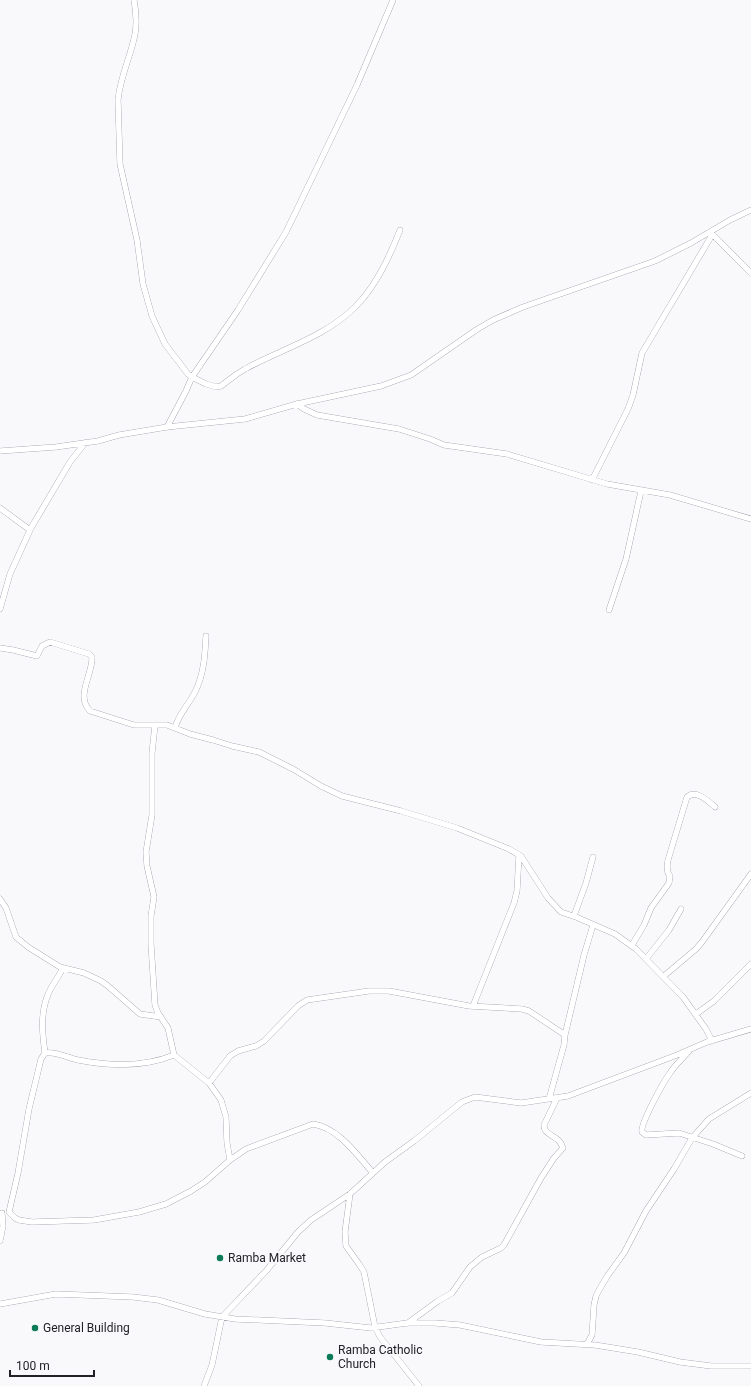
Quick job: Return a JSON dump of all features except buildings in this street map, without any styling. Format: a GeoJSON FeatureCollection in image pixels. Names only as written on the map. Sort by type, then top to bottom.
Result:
{"type":"FeatureCollection","features":[{"type":"Feature","properties":{"kind":"street"},"geometry":{"type":"LineString","coordinates":[[134,0],[136,23],[135,36],[119,90],[118,100],[120,164],[137,240],[143,284],[156,328],[165,344],[192,377],[213,386],[221,386],[236,374],[305,340],[334,323],[355,307],[366,295],[383,266],[400,230]]}},
{"type":"Feature","properties":{"kind":"street"},"geometry":{"type":"LineString","coordinates":[[167,427],[192,377],[238,310],[286,232],[357,85],[393,0]]}},
{"type":"Feature","properties":{"kind":"street"},"geometry":{"type":"LineString","coordinates":[[0,451],[56,447],[85,443],[119,435],[167,427],[244,419],[297,404],[365,390],[399,380],[424,367],[493,320],[654,261],[710,233],[751,210]]}},
{"type":"Feature","properties":{"kind":"street"},"geometry":{"type":"LineString","coordinates":[[710,233],[751,273]]}},
{"type":"Feature","properties":{"kind":"street"},"geometry":{"type":"LineString","coordinates":[[592,480],[628,409],[633,394],[642,353],[710,233]]}},
{"type":"Feature","properties":{"kind":"street"},"geometry":{"type":"LineString","coordinates":[[297,404],[317,415],[399,428],[444,445],[507,454],[592,480],[642,491],[670,495],[751,519]]}},
{"type":"Feature","properties":{"kind":"street"},"geometry":{"type":"LineString","coordinates":[[0,609],[10,574],[30,530],[70,462],[85,443]]}},
{"type":"Feature","properties":{"kind":"street"},"geometry":{"type":"LineString","coordinates":[[609,610],[626,560],[642,491]]}},
{"type":"Feature","properties":{"kind":"street"},"geometry":{"type":"LineString","coordinates":[[0,508],[30,530]]}},
{"type":"Feature","properties":{"kind":"street"},"geometry":{"type":"LineString","coordinates":[[175,728],[178,720],[196,692],[204,663],[206,636]]}},
{"type":"Feature","properties":{"kind":"street"},"geometry":{"type":"LineString","coordinates":[[0,648],[37,656],[42,646],[50,642],[89,654],[92,657],[92,662],[84,695],[84,701],[90,710],[130,724],[167,725],[190,734],[263,753],[321,786],[342,796],[401,811],[457,828],[483,838],[519,855],[525,861],[554,906],[564,914],[573,916],[615,934],[632,945],[684,997],[706,1029],[712,1041]]}},
{"type":"Feature","properties":{"kind":"street"},"geometry":{"type":"LineString","coordinates":[[155,724],[152,757],[152,815],[148,834],[146,856],[154,901],[151,916],[151,944],[155,1005],[168,1028],[174,1055],[209,1083],[219,1095],[225,1111],[227,1143],[230,1160]]}},
{"type":"Feature","properties":{"kind":"street"},"geometry":{"type":"LineString","coordinates":[[632,945],[644,925],[651,908],[669,883],[670,876],[667,869],[668,860],[687,797],[691,794],[696,795],[716,807]]}},
{"type":"Feature","properties":{"kind":"street"},"geometry":{"type":"LineString","coordinates":[[473,1006],[514,903],[517,891],[519,855]]}},
{"type":"Feature","properties":{"kind":"street"},"geometry":{"type":"LineString","coordinates":[[573,916],[586,883],[593,857]]}},
{"type":"Feature","properties":{"kind":"street"},"geometry":{"type":"LineString","coordinates":[[664,976],[702,942],[751,874]]}},
{"type":"Feature","properties":{"kind":"street"},"geometry":{"type":"LineString","coordinates":[[0,898],[6,908],[14,933],[19,940],[40,955],[63,968],[84,973],[101,981],[140,1014],[161,1017]]}},
{"type":"Feature","properties":{"kind":"street"},"geometry":{"type":"LineString","coordinates":[[646,959],[669,930],[681,909]]}},
{"type":"Feature","properties":{"kind":"street"},"geometry":{"type":"LineString","coordinates":[[550,1099],[564,1045],[584,954],[593,925]]}},
{"type":"Feature","properties":{"kind":"street"},"geometry":{"type":"LineString","coordinates":[[696,1014],[714,1001],[751,964]]}},
{"type":"Feature","properties":{"kind":"street"},"geometry":{"type":"LineString","coordinates":[[10,1214],[8,1210],[18,1173],[29,1109],[41,1058],[45,1053],[42,1028],[44,1007],[50,990],[63,968]]}},
{"type":"Feature","properties":{"kind":"street"},"geometry":{"type":"LineString","coordinates":[[209,1083],[230,1056],[238,1051],[256,1046],[264,1041],[298,1006],[307,1000],[369,991],[390,991],[473,1006],[525,1009],[566,1035]]}},
{"type":"Feature","properties":{"kind":"street"},"geometry":{"type":"LineString","coordinates":[[204,1386],[212,1365],[222,1317],[258,1280],[304,1226],[350,1194],[372,1173],[458,1105],[468,1099],[483,1098],[521,1103],[576,1094],[712,1041],[751,1029]]}},
{"type":"Feature","properties":{"kind":"street"},"geometry":{"type":"LineString","coordinates":[[691,1050],[670,1073],[644,1122],[644,1127],[652,1135],[679,1133],[713,1144],[742,1156]]}},
{"type":"Feature","properties":{"kind":"street"},"geometry":{"type":"LineString","coordinates":[[45,1053],[92,1062],[121,1064],[153,1062],[174,1055]]}},
{"type":"Feature","properties":{"kind":"street"},"geometry":{"type":"LineString","coordinates":[[587,1344],[592,1335],[594,1306],[599,1290],[624,1253],[646,1211],[674,1169],[692,1138],[709,1119],[751,1093]]}},
{"type":"Feature","properties":{"kind":"street"},"geometry":{"type":"LineString","coordinates":[[408,1323],[438,1301],[446,1298],[452,1293],[470,1267],[482,1257],[501,1248],[504,1244],[541,1178],[554,1158],[563,1148],[557,1138],[546,1133],[544,1128],[557,1098]]}},
{"type":"Feature","properties":{"kind":"street"},"geometry":{"type":"LineString","coordinates":[[0,1241],[3,1226],[1,1213],[10,1214],[15,1218],[26,1222],[70,1222],[106,1218],[145,1210],[166,1204],[191,1191],[205,1182],[230,1160],[246,1149],[314,1124],[340,1137],[351,1147],[372,1173]]}},
{"type":"Feature","properties":{"kind":"street"},"geometry":{"type":"LineString","coordinates":[[350,1194],[345,1243],[364,1272],[375,1327],[380,1337],[419,1386]]}},
{"type":"Feature","properties":{"kind":"street"},"geometry":{"type":"LineString","coordinates":[[0,1304],[56,1294],[158,1300],[204,1314],[235,1319],[375,1327],[408,1323],[460,1325],[541,1342],[587,1344],[618,1348],[680,1362],[711,1366],[751,1366]]}},
{"type":"Feature","properties":{"kind":"place","name":"Ramba Market"},"geometry":{"type":"Point","coordinates":[220,1258]}},
{"type":"Feature","properties":{"kind":"place","name":"General Building"},"geometry":{"type":"Point","coordinates":[35,1328]}},
{"type":"Feature","properties":{"kind":"place","name":"Ramba Catholic Church"},"geometry":{"type":"Point","coordinates":[330,1357]}}]}
